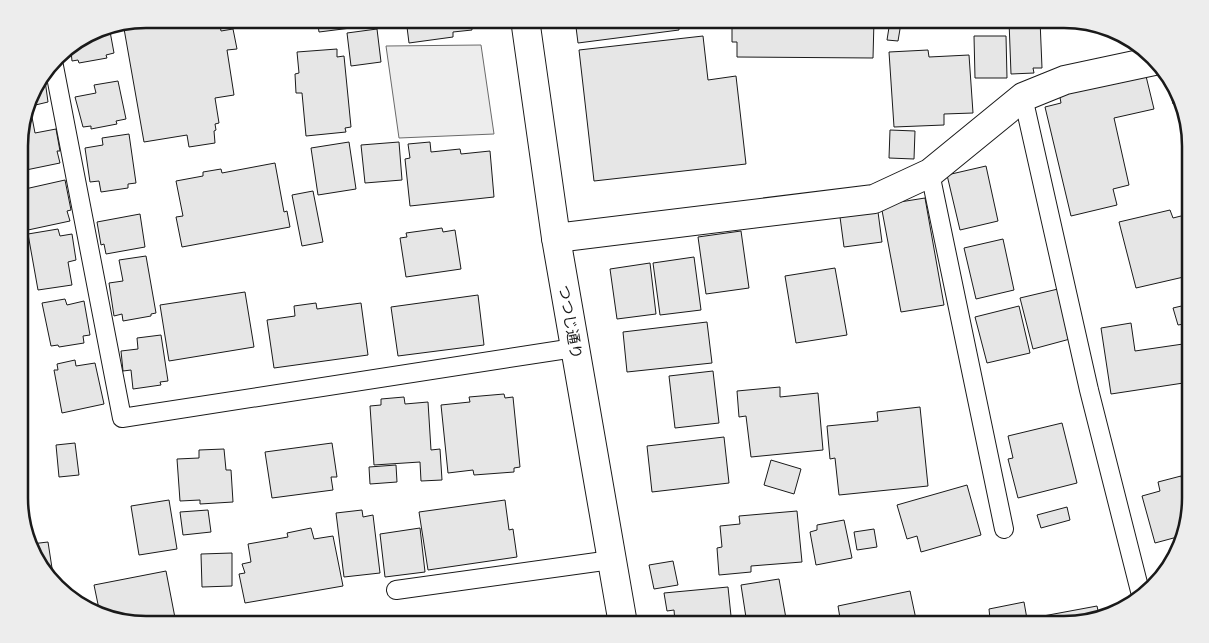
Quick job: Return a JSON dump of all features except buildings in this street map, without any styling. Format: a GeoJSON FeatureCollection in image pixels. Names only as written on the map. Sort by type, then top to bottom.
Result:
{"type":"FeatureCollection","features":[{"type":"Feature","properties":{"kind":"street","name":"つつじ通り"},"geometry":{"type":"LineString","coordinates":[[526,28],[556,238],[621,615]]}},
{"type":"Feature","properties":{"kind":"street"},"geometry":{"type":"LineString","coordinates":[[556,238],[874,200],[930,173],[1023,97],[1065,80],[1147,63]]}},
{"type":"Feature","properties":{"kind":"lane"},"geometry":{"type":"LineString","coordinates":[[55,71],[122,418],[574,348]]}},
{"type":"Feature","properties":{"kind":"lane"},"geometry":{"type":"LineString","coordinates":[[1023,97],[1089,390],[1139,588]]}},
{"type":"Feature","properties":{"kind":"lane"},"geometry":{"type":"LineString","coordinates":[[930,173],[1004,529]]}},
{"type":"Feature","properties":{"kind":"lane"},"geometry":{"type":"LineString","coordinates":[[396,590],[611,560]]}},
{"type":"Feature","properties":{"kind":"shaded area"},"geometry":{"type":"Polygon","coordinates":[[[481,45],[494,134],[399,138],[386,46],[481,45]]]}}]}
